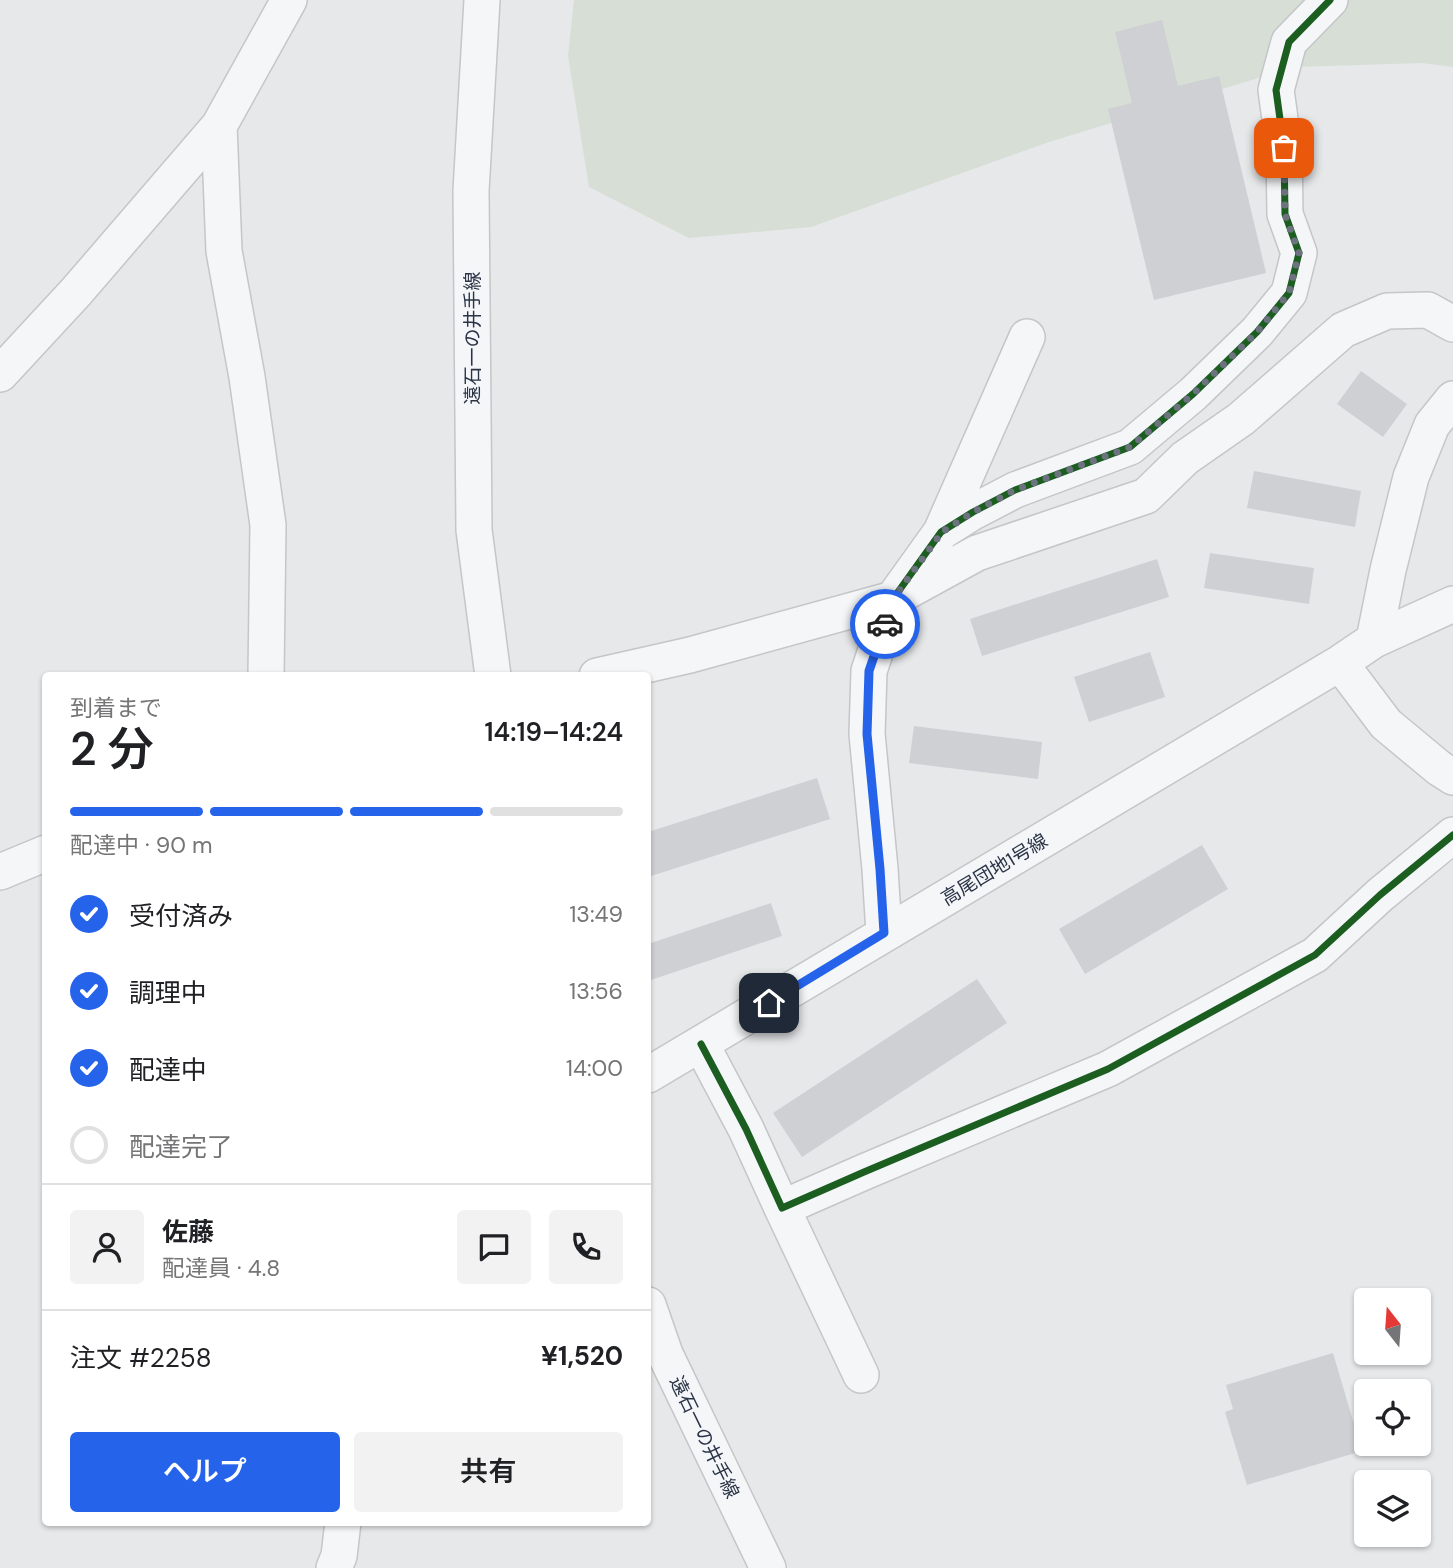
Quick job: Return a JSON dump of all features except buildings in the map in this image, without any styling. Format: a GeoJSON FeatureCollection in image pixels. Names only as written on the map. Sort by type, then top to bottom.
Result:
{"type":"FeatureCollection","features":[{"type":"Feature","properties":{"kind":"street"},"geometry":{"type":"LineString","coordinates":[[0,374],[76,292],[219,126],[289,0]]}},
{"type":"Feature","properties":{"kind":"street","name":"遠石一の井手線"},"geometry":{"type":"LineString","coordinates":[[482,0],[471,191],[474,530],[492,672]]}},
{"type":"Feature","properties":{"kind":"street"},"geometry":{"type":"LineString","coordinates":[[942,532],[1015,490],[1130,447],[1193,394],[1257,332],[1289,293],[1299,253],[1285,214],[1284,148],[1276,90],[1289,42],[1330,0]]}},
{"type":"Feature","properties":{"kind":"street"},"geometry":{"type":"LineString","coordinates":[[219,126],[224,251],[247,377],[268,525],[266,672]]}},
{"type":"Feature","properties":{"kind":"street"},"geometry":{"type":"LineString","coordinates":[[615,672],[690,655],[893,599],[978,553],[1146,496],[1185,458],[1241,419],[1343,330],[1387,312],[1428,310],[1453,324]]}},
{"type":"Feature","properties":{"kind":"street"},"geometry":{"type":"LineString","coordinates":[[884,933],[867,734],[869,671],[893,599],[942,532],[1027,337]]}},
{"type":"Feature","properties":{"kind":"street"},"geometry":{"type":"LineString","coordinates":[[1374,640],[1411,477],[1432,425],[1453,399]]}},
{"type":"Feature","properties":{"kind":"street","name":"高尾団地1号線"},"geometry":{"type":"LineString","coordinates":[[651,1073],[1340,663],[1374,640],[1453,604]]}},
{"type":"Feature","properties":{"kind":"street"},"geometry":{"type":"LineString","coordinates":[[1340,663],[1385,724],[1453,777]]}},
{"type":"Feature","properties":{"kind":"street"},"geometry":{"type":"LineString","coordinates":[[782,1208],[1108,1069],[1315,956],[1380,895],[1453,835]]}},
{"type":"Feature","properties":{"kind":"street"},"geometry":{"type":"LineString","coordinates":[[0,872],[42,855]]}},
{"type":"Feature","properties":{"kind":"street"},"geometry":{"type":"LineString","coordinates":[[701,1044],[746,1129],[861,1375]]}},
{"type":"Feature","properties":{"kind":"street","name":"遠石一の井手線"},"geometry":{"type":"LineString","coordinates":[[651,1314],[665,1354],[768,1568]]}},
{"type":"Feature","properties":{"kind":"street"},"geometry":{"type":"LineString","coordinates":[[334,1568],[339,1556],[343,1526]]}},
{"type":"Feature","properties":{"kind":"shaded area"},"geometry":{"type":"Polygon","coordinates":[[[574,0],[1453,0],[1453,67],[1422,63],[1294,67],[1049,142],[811,227],[689,238],[589,187],[568,56],[574,0]]]}},
{"type":"Feature","properties":{"kind":"cycle path"},"geometry":{"type":"LineString","coordinates":[[884,933],[867,734],[869,671],[893,599],[941,532],[1015,490],[1130,447],[1193,394],[1257,332],[1289,293],[1299,253],[1285,214],[1284,148],[1276,90],[1289,42],[1330,0]]}},
{"type":"Feature","properties":{"kind":"cycle path"},"geometry":{"type":"LineString","coordinates":[[701,1044],[746,1129],[782,1208],[1108,1069],[1315,955],[1380,895],[1453,835]]}},
{"type":"Feature","properties":{"kind":"way so far"},"geometry":{"type":"LineString","coordinates":[[885,624],[893,599],[942,532],[1015,490],[1130,447],[1193,394],[1257,332],[1289,293],[1299,253],[1285,214],[1284,148]]}},
{"type":"Feature","properties":{"kind":"route"},"geometry":{"type":"LineString","coordinates":[[769,1003],[884,933],[867,734],[869,671],[885,624]]}}]}
